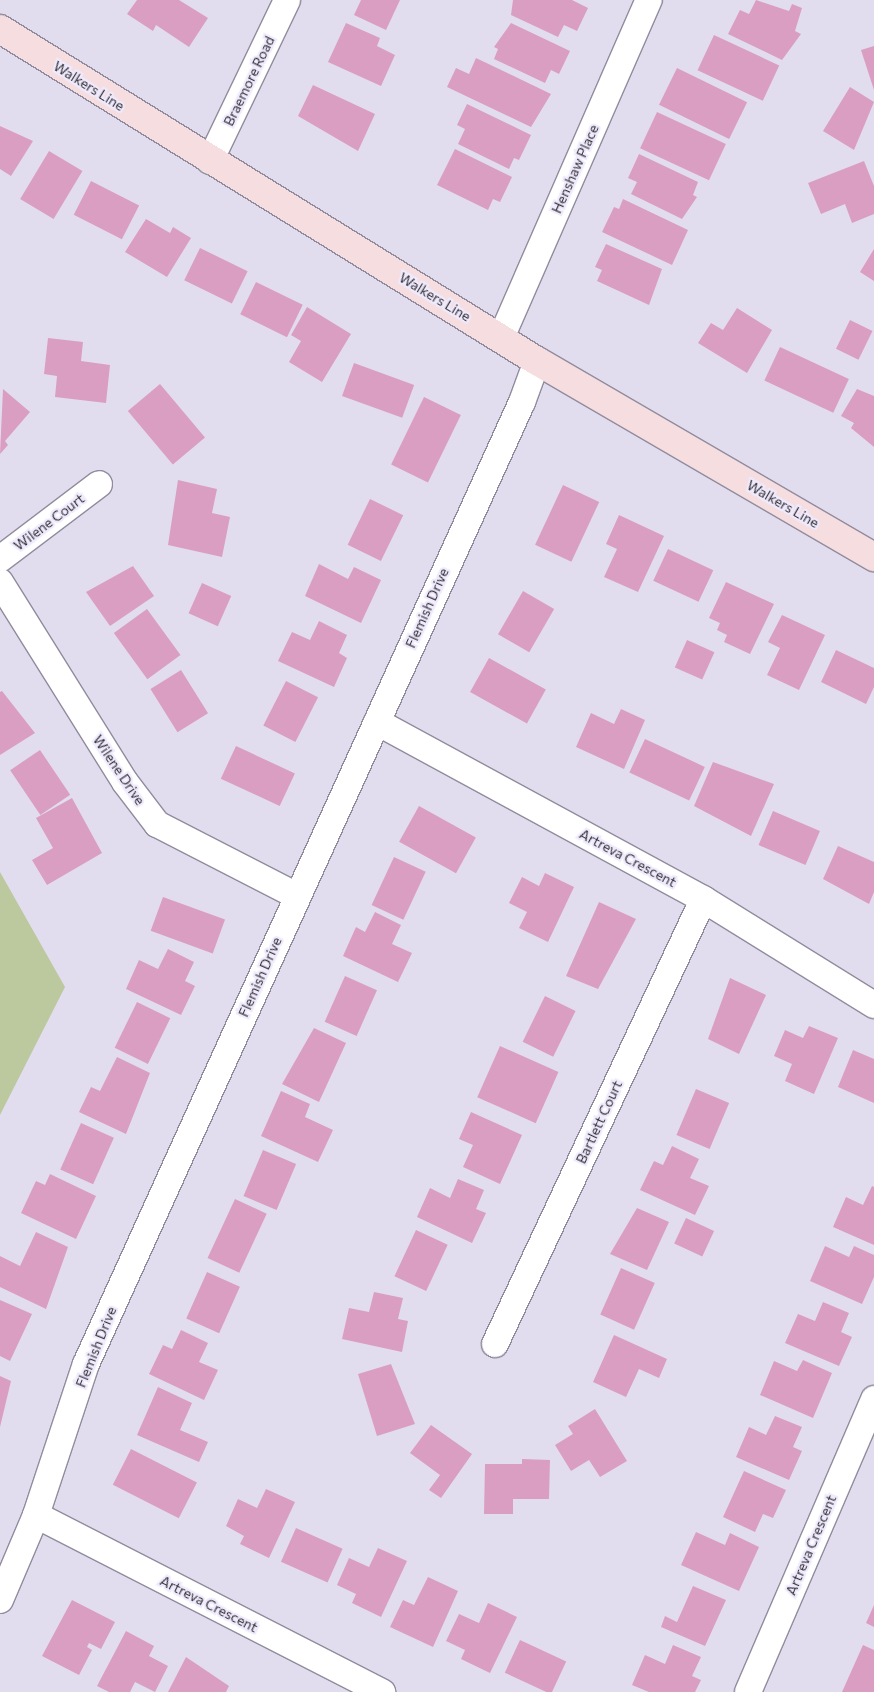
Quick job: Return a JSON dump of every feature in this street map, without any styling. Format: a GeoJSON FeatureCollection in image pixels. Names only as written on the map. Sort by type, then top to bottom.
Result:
{"type":"FeatureCollection","features":[{"type":"Feature","properties":{"kind":"main road","name":"Walkers Line"},"geometry":{"type":"LineString","coordinates":[[0,29],[210,161],[537,361],[874,558]]}},
{"type":"Feature","properties":{"kind":"street","name":"Braemore Road"},"geometry":{"type":"LineString","coordinates":[[210,161],[287,0]]}},
{"type":"Feature","properties":{"kind":"street","name":"Henshaw Place"},"geometry":{"type":"LineString","coordinates":[[501,338],[649,0]]}},
{"type":"Feature","properties":{"kind":"street","name":"Flemish Drive"},"geometry":{"type":"LineString","coordinates":[[0,1600],[36,1515],[86,1364],[377,722],[537,361]]}},
{"type":"Feature","properties":{"kind":"street","name":"Wilene Court"},"geometry":{"type":"LineString","coordinates":[[0,559],[99,484]]}},
{"type":"Feature","properties":{"kind":"street","name":"Wilene Drive"},"geometry":{"type":"LineString","coordinates":[[0,582],[125,782],[157,824],[297,896]]}},
{"type":"Feature","properties":{"kind":"street","name":"Artreva Crescent"},"geometry":{"type":"LineString","coordinates":[[377,722],[703,899],[874,1005]]}},
{"type":"Feature","properties":{"kind":"street","name":"Bartlett Court"},"geometry":{"type":"LineString","coordinates":[[495,1344],[703,899]]}},
{"type":"Feature","properties":{"kind":"street","name":"Artreva Crescent"},"geometry":{"type":"LineString","coordinates":[[748,1692],[874,1399]]}},
{"type":"Feature","properties":{"kind":"street","name":"Artreva Crescent"},"geometry":{"type":"LineString","coordinates":[[36,1515],[382,1692]]}},
{"type":"Feature","properties":{"kind":"green space"},"geometry":{"type":"Polygon","coordinates":[[[0,872],[65,987],[0,1115],[0,872]]]}},
{"type":"Feature","properties":{"kind":"building"},"geometry":{"type":"Polygon","coordinates":[[[137,0],[179,0],[208,18],[189,47],[156,25],[153,31],[127,14],[137,0]]]}},
{"type":"Feature","properties":{"kind":"building"},"geometry":{"type":"Polygon","coordinates":[[[361,0],[400,0],[386,30],[354,15],[361,0]]]}},
{"type":"Feature","properties":{"kind":"building"},"geometry":{"type":"Polygon","coordinates":[[[513,0],[572,0],[588,8],[577,31],[564,25],[558,37],[511,15],[513,0]]]}},
{"type":"Feature","properties":{"kind":"building"},"geometry":{"type":"Polygon","coordinates":[[[756,0],[789,11],[792,4],[802,8],[795,31],[801,34],[782,60],[728,34],[740,10],[749,14],[756,0]]]}},
{"type":"Feature","properties":{"kind":"building"},"geometry":{"type":"Polygon","coordinates":[[[346,23],[380,38],[377,46],[395,55],[381,86],[328,62],[346,23]]]}},
{"type":"Feature","properties":{"kind":"building"},"geometry":{"type":"Polygon","coordinates":[[[511,23],[570,51],[559,74],[551,70],[545,83],[494,59],[498,49],[494,47],[511,23]]]}},
{"type":"Feature","properties":{"kind":"building"},"geometry":{"type":"Polygon","coordinates":[[[714,35],[779,65],[763,101],[698,70],[714,35]]]}},
{"type":"Feature","properties":{"kind":"building"},"geometry":{"type":"Polygon","coordinates":[[[874,46],[874,90],[861,50],[874,46]]]}},
{"type":"Feature","properties":{"kind":"building"},"geometry":{"type":"Polygon","coordinates":[[[476,58],[551,94],[531,127],[447,87],[456,68],[469,74],[476,58]]]}},
{"type":"Feature","properties":{"kind":"building"},"geometry":{"type":"Polygon","coordinates":[[[677,68],[747,102],[729,139],[659,105],[677,68]]]}},
{"type":"Feature","properties":{"kind":"building"},"geometry":{"type":"Polygon","coordinates":[[[313,85],[375,114],[358,151],[298,116],[313,85]]]}},
{"type":"Feature","properties":{"kind":"building"},"geometry":{"type":"Polygon","coordinates":[[[850,87],[874,102],[854,150],[823,131],[850,87]]]}},
{"type":"Feature","properties":{"kind":"building"},"geometry":{"type":"Polygon","coordinates":[[[467,104],[531,135],[519,160],[514,158],[509,169],[458,144],[465,129],[457,125],[467,104]]]}},
{"type":"Feature","properties":{"kind":"building"},"geometry":{"type":"Polygon","coordinates":[[[657,112],[726,144],[709,180],[640,148],[657,112]]]}},
{"type":"Feature","properties":{"kind":"building"},"geometry":{"type":"Polygon","coordinates":[[[0,126],[33,141],[11,176],[0,169],[0,126]]]}},
{"type":"Feature","properties":{"kind":"building"},"geometry":{"type":"Polygon","coordinates":[[[455,149],[512,177],[500,202],[493,199],[488,210],[437,185],[455,149]]]}},
{"type":"Feature","properties":{"kind":"building"},"geometry":{"type":"Polygon","coordinates":[[[49,151],[82,171],[54,219],[20,199],[49,151]]]}},
{"type":"Feature","properties":{"kind":"building"},"geometry":{"type":"Polygon","coordinates":[[[639,154],[698,182],[693,195],[697,197],[682,219],[631,194],[637,182],[628,178],[639,154]]]}},
{"type":"Feature","properties":{"kind":"building"},"geometry":{"type":"Polygon","coordinates":[[[864,161],[874,186],[874,214],[852,223],[845,204],[821,214],[808,183],[864,161]]]}},
{"type":"Feature","properties":{"kind":"building"},"geometry":{"type":"Polygon","coordinates":[[[91,181],[139,206],[122,239],[74,215],[91,181]]]}},
{"type":"Feature","properties":{"kind":"building"},"geometry":{"type":"Polygon","coordinates":[[[623,199],[688,230],[672,265],[602,232],[614,207],[619,209],[623,199]]]}},
{"type":"Feature","properties":{"kind":"building"},"geometry":{"type":"Polygon","coordinates":[[[146,219],[170,233],[173,227],[191,238],[167,277],[125,252],[146,219]]]}},
{"type":"Feature","properties":{"kind":"building"},"geometry":{"type":"Polygon","coordinates":[[[606,244],[662,269],[649,305],[597,281],[602,270],[595,267],[606,244]]]}},
{"type":"Feature","properties":{"kind":"building"},"geometry":{"type":"Polygon","coordinates":[[[200,248],[248,271],[232,304],[184,280],[200,248]]]}},
{"type":"Feature","properties":{"kind":"building"},"geometry":{"type":"Polygon","coordinates":[[[874,249],[874,281],[860,272],[874,249]]]}},
{"type":"Feature","properties":{"kind":"building"},"geometry":{"type":"Polygon","coordinates":[[[256,282],[303,305],[287,337],[240,314],[256,282]]]}},
{"type":"Feature","properties":{"kind":"building"},"geometry":{"type":"Polygon","coordinates":[[[307,307],[351,334],[322,382],[289,362],[301,341],[291,335],[307,307]]]}},
{"type":"Feature","properties":{"kind":"building"},"geometry":{"type":"Polygon","coordinates":[[[737,308],[772,330],[747,373],[698,343],[711,323],[723,330],[737,308]]]}},
{"type":"Feature","properties":{"kind":"building"},"geometry":{"type":"Polygon","coordinates":[[[850,320],[872,331],[858,360],[836,349],[850,320]]]}},
{"type":"Feature","properties":{"kind":"building"},"geometry":{"type":"Polygon","coordinates":[[[48,338],[83,342],[81,361],[110,365],[106,403],[55,397],[57,376],[44,374],[48,338]]]}},
{"type":"Feature","properties":{"kind":"building"},"geometry":{"type":"Polygon","coordinates":[[[780,347],[849,379],[833,413],[764,381],[780,347]]]}},
{"type":"Feature","properties":{"kind":"building"},"geometry":{"type":"Polygon","coordinates":[[[354,363],[414,385],[402,418],[342,396],[354,363]]]}},
{"type":"Feature","properties":{"kind":"building"},"geometry":{"type":"Polygon","coordinates":[[[160,384],[205,438],[173,465],[128,411],[160,384]]]}},
{"type":"Feature","properties":{"kind":"building"},"geometry":{"type":"Polygon","coordinates":[[[3,389],[30,412],[5,441],[8,445],[0,454],[3,389]]]}},
{"type":"Feature","properties":{"kind":"building"},"geometry":{"type":"Polygon","coordinates":[[[857,389],[874,396],[874,447],[851,428],[854,423],[841,416],[857,389]]]}},
{"type":"Feature","properties":{"kind":"building"},"geometry":{"type":"Polygon","coordinates":[[[424,397],[461,415],[428,482],[391,464],[424,397]]]}},
{"type":"Feature","properties":{"kind":"building"},"geometry":{"type":"Polygon","coordinates":[[[178,480],[217,489],[212,513],[230,517],[222,557],[168,545],[178,480]]]}},
{"type":"Feature","properties":{"kind":"building"},"geometry":{"type":"Polygon","coordinates":[[[563,485],[599,502],[571,562],[535,545],[563,485]]]}},
{"type":"Feature","properties":{"kind":"building"},"geometry":{"type":"Polygon","coordinates":[[[370,499],[403,515],[381,561],[348,545],[370,499]]]}},
{"type":"Feature","properties":{"kind":"building"},"geometry":{"type":"Polygon","coordinates":[[[619,515],[664,536],[638,592],[604,577],[617,549],[606,544],[619,515]]]}},
{"type":"Feature","properties":{"kind":"building"},"geometry":{"type":"Polygon","coordinates":[[[668,549],[713,570],[699,602],[653,581],[668,549]]]}},
{"type":"Feature","properties":{"kind":"building"},"geometry":{"type":"Polygon","coordinates":[[[319,564],[348,579],[354,567],[381,580],[361,623],[305,596],[319,564]]]}},
{"type":"Feature","properties":{"kind":"building"},"geometry":{"type":"Polygon","coordinates":[[[133,566],[154,596],[110,626],[86,592],[133,566]]]}},
{"type":"Feature","properties":{"kind":"building"},"geometry":{"type":"Polygon","coordinates":[[[726,582],[774,604],[750,654],[724,642],[727,635],[717,630],[720,623],[709,618],[726,582]]]}},
{"type":"Feature","properties":{"kind":"building"},"geometry":{"type":"Polygon","coordinates":[[[202,583],[231,596],[218,626],[189,613],[202,583]]]}},
{"type":"Feature","properties":{"kind":"building"},"geometry":{"type":"Polygon","coordinates":[[[523,591],[554,609],[529,652],[498,634],[523,591]]]}},
{"type":"Feature","properties":{"kind":"building"},"geometry":{"type":"Polygon","coordinates":[[[147,609],[181,655],[147,679],[114,633],[147,609]]]}},
{"type":"Feature","properties":{"kind":"building"},"geometry":{"type":"Polygon","coordinates":[[[782,615],[825,635],[799,690],[767,675],[780,648],[768,642],[782,615]]]}},
{"type":"Feature","properties":{"kind":"building"},"geometry":{"type":"Polygon","coordinates":[[[319,621],[347,635],[339,653],[347,658],[334,687],[278,661],[292,632],[310,640],[319,621]]]}},
{"type":"Feature","properties":{"kind":"building"},"geometry":{"type":"Polygon","coordinates":[[[687,640],[714,652],[702,680],[675,667],[687,640]]]}},
{"type":"Feature","properties":{"kind":"building"},"geometry":{"type":"Polygon","coordinates":[[[836,650],[874,668],[874,687],[866,704],[821,682],[836,650]]]}},
{"type":"Feature","properties":{"kind":"building"},"geometry":{"type":"Polygon","coordinates":[[[489,658],[546,690],[527,724],[470,692],[489,658]]]}},
{"type":"Feature","properties":{"kind":"building"},"geometry":{"type":"Polygon","coordinates":[[[181,670],[208,713],[177,732],[150,689],[181,670]]]}},
{"type":"Feature","properties":{"kind":"building"},"geometry":{"type":"Polygon","coordinates":[[[286,681],[318,697],[295,742],[263,726],[286,681]]]}},
{"type":"Feature","properties":{"kind":"building"},"geometry":{"type":"Polygon","coordinates":[[[2,691],[35,733],[0,755],[0,692],[2,691]]]}},
{"type":"Feature","properties":{"kind":"building"},"geometry":{"type":"Polygon","coordinates":[[[621,709],[645,720],[624,769],[576,747],[591,713],[614,724],[621,709]]]}},
{"type":"Feature","properties":{"kind":"building"},"geometry":{"type":"Polygon","coordinates":[[[645,739],[705,767],[689,800],[629,773],[645,739]]]}},
{"type":"Feature","properties":{"kind":"building"},"geometry":{"type":"Polygon","coordinates":[[[236,746],[295,773],[280,806],[221,779],[236,746]]]}},
{"type":"Feature","properties":{"kind":"building"},"geometry":{"type":"Polygon","coordinates":[[[40,750],[70,795],[40,815],[10,770],[40,750]]]}},
{"type":"Feature","properties":{"kind":"building"},"geometry":{"type":"Polygon","coordinates":[[[713,762],[774,784],[751,836],[694,806],[713,762]]]}},
{"type":"Feature","properties":{"kind":"building"},"geometry":{"type":"Polygon","coordinates":[[[72,798],[102,853],[47,885],[32,860],[53,848],[36,818],[72,798]]]}},
{"type":"Feature","properties":{"kind":"building"},"geometry":{"type":"Polygon","coordinates":[[[419,806],[476,838],[456,873],[399,842],[419,806]]]}},
{"type":"Feature","properties":{"kind":"building"},"geometry":{"type":"Polygon","coordinates":[[[773,811],[820,831],[805,865],[759,845],[773,811]]]}},
{"type":"Feature","properties":{"kind":"building"},"geometry":{"type":"Polygon","coordinates":[[[838,846],[874,862],[874,892],[869,904],[823,879],[838,846]]]}},
{"type":"Feature","properties":{"kind":"building"},"geometry":{"type":"Polygon","coordinates":[[[394,857],[426,872],[403,920],[372,905],[394,857]]]}},
{"type":"Feature","properties":{"kind":"building"},"geometry":{"type":"Polygon","coordinates":[[[545,873],[574,887],[548,942],[519,928],[527,912],[509,903],[522,877],[539,886],[545,873]]]}},
{"type":"Feature","properties":{"kind":"building"},"geometry":{"type":"Polygon","coordinates":[[[163,897],[225,920],[213,953],[151,931],[163,897]]]}},
{"type":"Feature","properties":{"kind":"building"},"geometry":{"type":"Polygon","coordinates":[[[599,902],[636,919],[598,989],[566,976],[599,902]]]}},
{"type":"Feature","properties":{"kind":"building"},"geometry":{"type":"Polygon","coordinates":[[[375,912],[401,925],[392,944],[412,953],[398,982],[343,956],[356,927],[365,932],[375,912]]]}},
{"type":"Feature","properties":{"kind":"building"},"geometry":{"type":"Polygon","coordinates":[[[168,949],[194,962],[185,981],[195,986],[181,1015],[126,989],[139,960],[158,969],[168,949]]]}},
{"type":"Feature","properties":{"kind":"building"},"geometry":{"type":"Polygon","coordinates":[[[345,976],[377,990],[357,1036],[325,1022],[345,976]]]}},
{"type":"Feature","properties":{"kind":"building"},"geometry":{"type":"Polygon","coordinates":[[[730,978],[766,995],[739,1054],[708,1039],[730,978]]]}},
{"type":"Feature","properties":{"kind":"building"},"geometry":{"type":"Polygon","coordinates":[[[545,996],[576,1011],[553,1057],[523,1042],[545,996]]]}},
{"type":"Feature","properties":{"kind":"building"},"geometry":{"type":"Polygon","coordinates":[[[137,1002],[170,1018],[148,1064],[115,1048],[137,1002]]]}},
{"type":"Feature","properties":{"kind":"building"},"geometry":{"type":"Polygon","coordinates":[[[809,1026],[838,1038],[814,1094],[785,1081],[792,1064],[774,1056],[785,1030],[803,1038],[809,1026]]]}},
{"type":"Feature","properties":{"kind":"building"},"geometry":{"type":"Polygon","coordinates":[[[314,1028],[346,1043],[319,1102],[282,1084],[314,1028]]]}},
{"type":"Feature","properties":{"kind":"building"},"geometry":{"type":"Polygon","coordinates":[[[500,1046],[558,1072],[536,1123],[477,1097],[500,1046]]]}},
{"type":"Feature","properties":{"kind":"building"},"geometry":{"type":"Polygon","coordinates":[[[853,1050],[874,1059],[874,1103],[838,1087],[853,1050]]]}},
{"type":"Feature","properties":{"kind":"building"},"geometry":{"type":"Polygon","coordinates":[[[117,1057],[150,1073],[126,1134],[79,1112],[91,1087],[100,1091],[117,1057]]]}},
{"type":"Feature","properties":{"kind":"building"},"geometry":{"type":"Polygon","coordinates":[[[696,1089],[729,1103],[710,1149],[676,1135],[696,1089]]]}},
{"type":"Feature","properties":{"kind":"building"},"geometry":{"type":"Polygon","coordinates":[[[281,1091],[310,1104],[305,1117],[333,1130],[318,1162],[261,1136],[281,1091]]]}},
{"type":"Feature","properties":{"kind":"building"},"geometry":{"type":"Polygon","coordinates":[[[471,1112],[522,1135],[500,1184],[463,1167],[473,1145],[459,1139],[471,1112]]]}},
{"type":"Feature","properties":{"kind":"building"},"geometry":{"type":"Polygon","coordinates":[[[81,1123],[114,1138],[93,1184],[60,1170],[81,1123]]]}},
{"type":"Feature","properties":{"kind":"building"},"geometry":{"type":"Polygon","coordinates":[[[672,1146],[699,1159],[690,1178],[709,1186],[695,1215],[640,1190],[654,1161],[663,1165],[672,1146]]]}},
{"type":"Feature","properties":{"kind":"building"},"geometry":{"type":"Polygon","coordinates":[[[263,1150],[296,1164],[277,1210],[243,1196],[263,1150]]]}},
{"type":"Feature","properties":{"kind":"building"},"geometry":{"type":"Polygon","coordinates":[[[50,1174],[96,1196],[76,1239],[21,1213],[36,1181],[45,1185],[50,1174]]]}},
{"type":"Feature","properties":{"kind":"building"},"geometry":{"type":"Polygon","coordinates":[[[458,1179],[484,1190],[476,1209],[486,1213],[472,1243],[417,1217],[430,1188],[450,1198],[458,1179]]]}},
{"type":"Feature","properties":{"kind":"building"},"geometry":{"type":"Polygon","coordinates":[[[872,1186],[874,1187],[874,1245],[833,1227],[846,1197],[863,1205],[872,1186]]]}},
{"type":"Feature","properties":{"kind":"building"},"geometry":{"type":"Polygon","coordinates":[[[235,1199],[267,1214],[239,1273],[208,1258],[235,1199]]]}},
{"type":"Feature","properties":{"kind":"building"},"geometry":{"type":"Polygon","coordinates":[[[637,1208],[669,1222],[647,1270],[610,1254],[637,1208]]]}},
{"type":"Feature","properties":{"kind":"building"},"geometry":{"type":"Polygon","coordinates":[[[686,1218],[714,1231],[702,1256],[674,1243],[686,1218]]]}},
{"type":"Feature","properties":{"kind":"building"},"geometry":{"type":"Polygon","coordinates":[[[416,1230],[448,1245],[426,1291],[394,1276],[416,1230]]]}},
{"type":"Feature","properties":{"kind":"building"},"geometry":{"type":"Polygon","coordinates":[[[36,1232],[68,1247],[46,1309],[0,1287],[0,1256],[20,1266],[36,1232]]]}},
{"type":"Feature","properties":{"kind":"building"},"geometry":{"type":"Polygon","coordinates":[[[825,1246],[849,1257],[854,1246],[874,1255],[874,1277],[862,1304],[810,1281],[825,1246]]]}},
{"type":"Feature","properties":{"kind":"building"},"geometry":{"type":"Polygon","coordinates":[[[621,1268],[655,1283],[634,1330],[600,1315],[621,1268]]]}},
{"type":"Feature","properties":{"kind":"building"},"geometry":{"type":"Polygon","coordinates":[[[207,1272],[240,1287],[219,1333],[186,1319],[207,1272]]]}},
{"type":"Feature","properties":{"kind":"building"},"geometry":{"type":"Polygon","coordinates":[[[374,1292],[403,1298],[398,1319],[408,1321],[402,1352],[342,1339],[349,1308],[369,1312],[374,1292]]]}},
{"type":"Feature","properties":{"kind":"building"},"geometry":{"type":"Polygon","coordinates":[[[0,1300],[32,1314],[10,1361],[0,1356],[0,1300]]]}},
{"type":"Feature","properties":{"kind":"building"},"geometry":{"type":"Polygon","coordinates":[[[823,1302],[849,1313],[841,1332],[852,1337],[839,1366],[785,1343],[798,1314],[815,1321],[823,1302]]]}},
{"type":"Feature","properties":{"kind":"building"},"geometry":{"type":"Polygon","coordinates":[[[181,1330],[208,1343],[199,1362],[218,1370],[204,1400],[149,1374],[163,1345],[172,1349],[181,1330]]]}},
{"type":"Feature","properties":{"kind":"building"},"geometry":{"type":"Polygon","coordinates":[[[614,1335],[667,1359],[659,1378],[639,1369],[626,1397],[593,1382],[614,1335]]]}},
{"type":"Feature","properties":{"kind":"building"},"geometry":{"type":"Polygon","coordinates":[[[803,1360],[832,1373],[813,1418],[760,1395],[774,1361],[797,1371],[803,1360]]]}},
{"type":"Feature","properties":{"kind":"building"},"geometry":{"type":"Polygon","coordinates":[[[391,1364],[415,1424],[377,1436],[358,1374],[391,1364]]]}},
{"type":"Feature","properties":{"kind":"building"},"geometry":{"type":"Polygon","coordinates":[[[0,1376],[11,1381],[0,1427],[0,1376]]]}},
{"type":"Feature","properties":{"kind":"building"},"geometry":{"type":"Polygon","coordinates":[[[158,1387],[192,1403],[180,1430],[208,1442],[199,1462],[137,1435],[158,1387]]]}},
{"type":"Feature","properties":{"kind":"building"},"geometry":{"type":"Polygon","coordinates":[[[595,1409],[627,1461],[600,1477],[589,1460],[571,1471],[555,1445],[573,1434],[568,1426],[595,1409]]]}},
{"type":"Feature","properties":{"kind":"building"},"geometry":{"type":"Polygon","coordinates":[[[775,1416],[802,1427],[793,1447],[802,1451],[789,1480],[736,1457],[749,1427],[766,1435],[775,1416]]]}},
{"type":"Feature","properties":{"kind":"building"},"geometry":{"type":"Polygon","coordinates":[[[431,1425],[472,1454],[441,1498],[429,1490],[440,1475],[410,1453],[431,1425]]]}},
{"type":"Feature","properties":{"kind":"building"},"geometry":{"type":"Polygon","coordinates":[[[131,1449],[197,1483],[179,1518],[113,1485],[131,1449]]]}},
{"type":"Feature","properties":{"kind":"building"},"geometry":{"type":"Polygon","coordinates":[[[522,1459],[550,1460],[549,1499],[513,1499],[513,1514],[484,1514],[485,1464],[522,1464],[522,1459]]]}},
{"type":"Feature","properties":{"kind":"building"},"geometry":{"type":"Polygon","coordinates":[[[744,1471],[786,1490],[773,1518],[763,1514],[755,1532],[723,1517],[744,1471]]]}},
{"type":"Feature","properties":{"kind":"building"},"geometry":{"type":"Polygon","coordinates":[[[266,1489],[295,1502],[269,1558],[240,1544],[244,1536],[226,1526],[238,1499],[257,1508],[266,1489]]]}},
{"type":"Feature","properties":{"kind":"building"},"geometry":{"type":"Polygon","coordinates":[[[296,1528],[343,1549],[328,1583],[281,1562],[296,1528]]]}},
{"type":"Feature","properties":{"kind":"building"},"geometry":{"type":"Polygon","coordinates":[[[696,1532],[725,1545],[730,1533],[759,1547],[739,1591],[681,1565],[696,1532]]]}},
{"type":"Feature","properties":{"kind":"building"},"geometry":{"type":"Polygon","coordinates":[[[378,1548],[407,1561],[381,1617],[352,1603],[356,1594],[337,1585],[349,1558],[369,1567],[378,1548]]]}},
{"type":"Feature","properties":{"kind":"building"},"geometry":{"type":"Polygon","coordinates":[[[428,1577],[458,1591],[433,1647],[390,1627],[403,1600],[414,1605],[428,1577]]]}},
{"type":"Feature","properties":{"kind":"building"},"geometry":{"type":"Polygon","coordinates":[[[693,1586],[726,1600],[705,1646],[661,1627],[665,1616],[677,1622],[693,1586]]]}},
{"type":"Feature","properties":{"kind":"building"},"geometry":{"type":"Polygon","coordinates":[[[72,1600],[115,1622],[101,1649],[89,1643],[87,1647],[92,1650],[79,1675],[42,1656],[72,1600]]]}},
{"type":"Feature","properties":{"kind":"building"},"geometry":{"type":"Polygon","coordinates":[[[488,1603],[517,1617],[490,1673],[461,1659],[465,1650],[446,1641],[459,1614],[479,1623],[488,1603]]]}},
{"type":"Feature","properties":{"kind":"building"},"geometry":{"type":"Polygon","coordinates":[[[874,1605],[874,1627],[866,1623],[874,1605]]]}},
{"type":"Feature","properties":{"kind":"building"},"geometry":{"type":"Polygon","coordinates":[[[126,1631],[154,1646],[149,1656],[168,1666],[155,1692],[135,1682],[130,1692],[109,1692],[97,1686],[126,1631]]]}},
{"type":"Feature","properties":{"kind":"building"},"geometry":{"type":"Polygon","coordinates":[[[520,1640],[566,1662],[552,1692],[546,1692],[505,1673],[520,1640]]]}},
{"type":"Feature","properties":{"kind":"building"},"geometry":{"type":"Polygon","coordinates":[[[673,1645],[701,1657],[692,1676],[701,1680],[695,1692],[649,1692],[632,1685],[645,1655],[665,1664],[673,1645]]]}},
{"type":"Feature","properties":{"kind":"building"},"geometry":{"type":"Polygon","coordinates":[[[863,1645],[874,1650],[874,1692],[842,1692],[863,1645]]]}},
{"type":"Feature","properties":{"kind":"building"},"geometry":{"type":"Polygon","coordinates":[[[186,1657],[229,1686],[226,1692],[168,1692],[186,1657]]]}}]}
